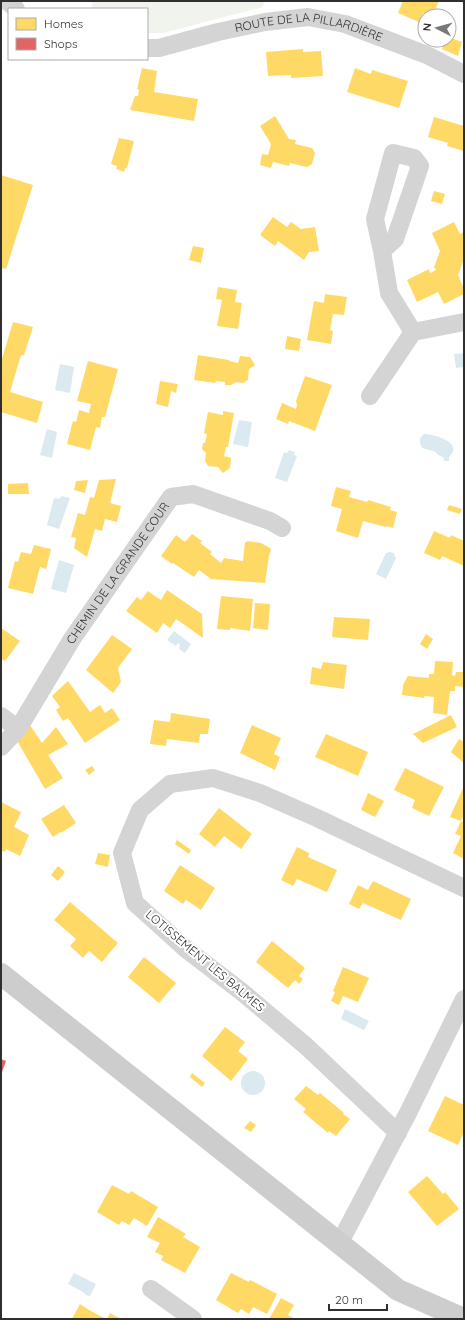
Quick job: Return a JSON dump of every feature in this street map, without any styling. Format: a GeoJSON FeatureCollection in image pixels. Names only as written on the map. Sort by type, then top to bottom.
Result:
{"type":"FeatureCollection","features":[{"type":"Feature","properties":{"kind":"main road"},"geometry":{"type":"LineString","coordinates":[[1,974],[398,1290],[464,1319]]}},
{"type":"Feature","properties":{"kind":"street"},"geometry":{"type":"LineString","coordinates":[[7,1],[15,8]]}},
{"type":"Feature","properties":{"kind":"street","name":"ROUTE DE LA PILLARDIÈRE"},"geometry":{"type":"LineString","coordinates":[[148,48],[159,48],[218,32],[265,22],[308,18],[345,24],[427,55],[464,74]]}},
{"type":"Feature","properties":{"kind":"street"},"geometry":{"type":"LineString","coordinates":[[382,251],[395,239],[420,166],[414,158],[393,153],[375,219],[389,293],[413,332]]}},
{"type":"Feature","properties":{"kind":"street"},"geometry":{"type":"LineString","coordinates":[[370,396],[413,332],[464,322]]}},
{"type":"Feature","properties":{"kind":"street","name":"CHEMIN DE LA GRANDE COUR"},"geometry":{"type":"LineString","coordinates":[[1,747],[18,729],[72,639],[171,498],[193,494],[270,521],[282,528]]}},
{"type":"Feature","properties":{"kind":"street"},"geometry":{"type":"LineString","coordinates":[[1,716],[18,729]]}},
{"type":"Feature","properties":{"kind":"street","name":"LOTISSEMENT LES BALMES"},"geometry":{"type":"LineString","coordinates":[[398,1133],[306,1046],[242,992],[186,949],[135,903],[122,852],[140,810],[170,784],[213,778],[260,793],[317,818],[464,888]]}},
{"type":"Feature","properties":{"kind":"street"},"geometry":{"type":"LineString","coordinates":[[339,1244],[398,1133],[464,999]]}},
{"type":"Feature","properties":{"kind":"street"},"geometry":{"type":"LineString","coordinates":[[151,1289],[193,1319]]}},
{"type":"Feature","properties":{"kind":"shaded area"},"geometry":{"type":"Polygon","coordinates":[[[93,1],[264,1],[263,7],[163,33],[148,33],[148,8],[91,8],[93,1]]]}},
{"type":"Feature","properties":{"kind":"shaded area"},"geometry":{"type":"Polygon","coordinates":[[[464,353],[464,367],[456,368],[454,354],[464,353]]]}},
{"type":"Feature","properties":{"kind":"shaded area"},"geometry":{"type":"Polygon","coordinates":[[[60,364],[74,367],[70,393],[55,390],[60,364]]]}},
{"type":"Feature","properties":{"kind":"shaded area"},"geometry":{"type":"Polygon","coordinates":[[[239,420],[252,422],[248,447],[233,444],[239,420]]]}},
{"type":"Feature","properties":{"kind":"shaded area"},"geometry":{"type":"Polygon","coordinates":[[[47,429],[57,432],[52,458],[40,455],[47,429]]]}},
{"type":"Feature","properties":{"kind":"shaded area"},"geometry":{"type":"Polygon","coordinates":[[[424,434],[441,438],[451,444],[453,452],[449,457],[449,461],[444,461],[444,458],[436,452],[422,448],[420,438],[424,434]]]}},
{"type":"Feature","properties":{"kind":"shaded area"},"geometry":{"type":"Polygon","coordinates":[[[289,450],[295,452],[294,455],[297,456],[287,482],[275,478],[284,452],[287,453],[289,450]]]}},
{"type":"Feature","properties":{"kind":"shaded area"},"geometry":{"type":"Polygon","coordinates":[[[62,496],[70,498],[59,529],[47,525],[54,498],[59,499],[62,496]]]}},
{"type":"Feature","properties":{"kind":"shaded area"},"geometry":{"type":"Polygon","coordinates":[[[386,553],[394,553],[396,558],[386,579],[376,574],[386,553]]]}},
{"type":"Feature","properties":{"kind":"shaded area"},"geometry":{"type":"Polygon","coordinates":[[[59,560],[74,565],[66,593],[51,589],[59,560]]]}},
{"type":"Feature","properties":{"kind":"shaded area"},"geometry":{"type":"Polygon","coordinates":[[[174,631],[191,644],[185,653],[179,649],[180,645],[178,643],[176,646],[167,640],[174,631]]]}},
{"type":"Feature","properties":{"kind":"shaded area"},"geometry":{"type":"Polygon","coordinates":[[[345,1009],[369,1021],[364,1030],[341,1019],[345,1009]]]}},
{"type":"Feature","properties":{"kind":"shaded area"},"geometry":{"type":"Polygon","coordinates":[[[253,1071],[261,1075],[265,1083],[261,1091],[253,1095],[245,1091],[241,1083],[245,1075],[253,1071]]]}},
{"type":"Feature","properties":{"kind":"shaded area"},"geometry":{"type":"Polygon","coordinates":[[[74,1273],[96,1284],[90,1296],[68,1284],[74,1273]]]}},
{"type":"Feature","properties":{"kind":"building: Homes"},"geometry":{"type":"Polygon","coordinates":[[[403,1],[439,1],[436,8],[417,8],[417,21],[398,13],[403,1]]]}},
{"type":"Feature","properties":{"kind":"building: Homes"},"geometry":{"type":"Polygon","coordinates":[[[457,40],[462,42],[458,56],[442,49],[457,48],[457,40]]]}},
{"type":"Feature","properties":{"kind":"building: Homes"},"geometry":{"type":"Polygon","coordinates":[[[303,49],[303,52],[321,51],[323,76],[291,78],[291,75],[268,76],[266,52],[303,49]]]}},
{"type":"Feature","properties":{"kind":"building: Homes"},"geometry":{"type":"Polygon","coordinates":[[[142,68],[157,71],[154,92],[198,99],[194,121],[130,110],[135,96],[138,96],[139,90],[137,89],[142,68]]]}},
{"type":"Feature","properties":{"kind":"building: Homes"},"geometry":{"type":"Polygon","coordinates":[[[355,68],[371,74],[372,70],[408,81],[399,108],[347,92],[355,68]]]}},
{"type":"Feature","properties":{"kind":"building: Homes"},"geometry":{"type":"Polygon","coordinates":[[[275,116],[289,139],[296,140],[295,144],[312,148],[315,153],[312,164],[307,167],[290,163],[289,166],[273,162],[271,168],[260,165],[262,154],[268,155],[271,144],[260,126],[275,116]]]}},
{"type":"Feature","properties":{"kind":"building: Homes"},"geometry":{"type":"Polygon","coordinates":[[[434,117],[464,126],[464,151],[447,146],[448,143],[428,137],[434,117]]]}},
{"type":"Feature","properties":{"kind":"building: Homes"},"geometry":{"type":"Polygon","coordinates":[[[119,138],[134,141],[127,168],[125,168],[124,172],[116,169],[117,166],[111,164],[119,138]]]}},
{"type":"Feature","properties":{"kind":"building: Homes"},"geometry":{"type":"Polygon","coordinates":[[[1,175],[33,185],[6,269],[1,268],[1,175]]]}},
{"type":"Feature","properties":{"kind":"building: Homes"},"geometry":{"type":"Polygon","coordinates":[[[434,191],[445,194],[442,204],[431,201],[434,191]]]}},
{"type":"Feature","properties":{"kind":"building: Homes"},"geometry":{"type":"Polygon","coordinates":[[[273,217],[287,227],[291,222],[301,229],[315,227],[319,251],[309,252],[304,260],[278,241],[275,246],[260,235],[273,217]]]}},
{"type":"Feature","properties":{"kind":"building: Homes"},"geometry":{"type":"Polygon","coordinates":[[[454,222],[460,234],[464,232],[464,259],[458,275],[464,289],[464,294],[444,304],[438,292],[417,302],[407,280],[429,269],[430,273],[436,270],[434,267],[440,251],[432,233],[454,222]]]}},
{"type":"Feature","properties":{"kind":"building: Homes"},"geometry":{"type":"Polygon","coordinates":[[[193,246],[204,248],[201,263],[189,260],[193,246]]]}},
{"type":"Feature","properties":{"kind":"building: Homes"},"geometry":{"type":"Polygon","coordinates":[[[218,287],[237,290],[235,302],[242,303],[238,329],[217,326],[222,300],[216,299],[218,287]]]}},
{"type":"Feature","properties":{"kind":"building: Homes"},"geometry":{"type":"Polygon","coordinates":[[[325,294],[347,297],[344,315],[333,314],[330,330],[333,331],[331,344],[307,340],[314,301],[324,303],[325,294]]]}},
{"type":"Feature","properties":{"kind":"building: Homes"},"geometry":{"type":"Polygon","coordinates":[[[13,322],[33,327],[24,355],[21,355],[10,392],[43,402],[37,423],[1,412],[1,362],[13,322]]]}},
{"type":"Feature","properties":{"kind":"building: Homes"},"geometry":{"type":"Polygon","coordinates":[[[287,336],[301,339],[299,351],[285,349],[287,336]]]}},
{"type":"Feature","properties":{"kind":"building: Homes"},"geometry":{"type":"Polygon","coordinates":[[[198,355],[238,363],[240,356],[250,357],[255,365],[249,369],[248,380],[243,383],[236,382],[231,385],[225,385],[225,382],[216,381],[215,383],[194,380],[198,355]]]}},
{"type":"Feature","properties":{"kind":"building: Homes"},"geometry":{"type":"Polygon","coordinates":[[[88,361],[118,369],[105,417],[102,417],[100,428],[96,427],[90,450],[67,444],[73,421],[76,422],[79,410],[89,413],[91,404],[77,401],[88,361]]]}},
{"type":"Feature","properties":{"kind":"building: Homes"},"geometry":{"type":"Polygon","coordinates":[[[305,376],[332,385],[315,431],[289,421],[288,424],[276,419],[282,403],[296,409],[296,401],[305,376]]]}},
{"type":"Feature","properties":{"kind":"building: Homes"},"geometry":{"type":"Polygon","coordinates":[[[160,381],[178,384],[176,393],[171,391],[168,407],[156,404],[160,381]]]}},
{"type":"Feature","properties":{"kind":"building: Homes"},"geometry":{"type":"Polygon","coordinates":[[[223,411],[234,413],[228,447],[226,447],[224,456],[231,458],[230,468],[223,473],[218,467],[208,466],[205,461],[206,453],[202,449],[207,434],[204,433],[208,412],[223,415],[223,411]]]}},
{"type":"Feature","properties":{"kind":"building: Homes"},"geometry":{"type":"Polygon","coordinates":[[[116,479],[110,503],[121,506],[117,522],[105,519],[102,531],[95,529],[87,557],[74,548],[76,538],[71,537],[78,513],[85,515],[90,497],[94,498],[99,480],[116,479]]]}},
{"type":"Feature","properties":{"kind":"building: Homes"},"geometry":{"type":"Polygon","coordinates":[[[88,480],[85,493],[74,490],[76,481],[88,480]]]}},
{"type":"Feature","properties":{"kind":"building: Homes"},"geometry":{"type":"Polygon","coordinates":[[[28,483],[29,494],[8,494],[8,484],[28,483]]]}},
{"type":"Feature","properties":{"kind":"building: Homes"},"geometry":{"type":"Polygon","coordinates":[[[336,487],[351,491],[349,497],[367,502],[368,500],[391,507],[390,510],[397,512],[393,528],[363,521],[358,538],[336,531],[342,509],[331,506],[336,487]]]}},
{"type":"Feature","properties":{"kind":"building: Homes"},"geometry":{"type":"Polygon","coordinates":[[[449,505],[462,509],[460,514],[447,510],[449,505]]]}},
{"type":"Feature","properties":{"kind":"building: Homes"},"geometry":{"type":"Polygon","coordinates":[[[434,531],[450,538],[451,535],[464,541],[464,566],[442,556],[440,560],[424,553],[434,531]]]}},
{"type":"Feature","properties":{"kind":"building: Homes"},"geometry":{"type":"Polygon","coordinates":[[[192,534],[202,541],[200,543],[212,552],[210,554],[221,563],[224,558],[243,561],[245,542],[247,541],[261,543],[270,548],[265,583],[211,579],[199,570],[194,577],[161,556],[176,535],[185,542],[192,534]]]}},
{"type":"Feature","properties":{"kind":"building: Homes"},"geometry":{"type":"Polygon","coordinates":[[[34,545],[51,549],[46,569],[40,567],[33,594],[8,588],[15,561],[18,562],[21,552],[31,554],[34,545]]]}},
{"type":"Feature","properties":{"kind":"building: Homes"},"geometry":{"type":"Polygon","coordinates":[[[167,590],[202,614],[203,638],[176,619],[170,628],[163,623],[157,633],[126,611],[137,597],[141,600],[148,591],[161,600],[167,590]]]}},
{"type":"Feature","properties":{"kind":"building: Homes"},"geometry":{"type":"Polygon","coordinates":[[[221,596],[253,599],[250,631],[230,628],[230,630],[217,629],[221,596]]]}},
{"type":"Feature","properties":{"kind":"building: Homes"},"geometry":{"type":"Polygon","coordinates":[[[255,603],[270,604],[268,630],[253,628],[255,603]]]}},
{"type":"Feature","properties":{"kind":"building: Homes"},"geometry":{"type":"Polygon","coordinates":[[[334,617],[370,619],[368,640],[332,637],[334,617]]]}},
{"type":"Feature","properties":{"kind":"building: Homes"},"geometry":{"type":"Polygon","coordinates":[[[1,628],[20,641],[5,661],[1,659],[1,628]]]}},
{"type":"Feature","properties":{"kind":"building: Homes"},"geometry":{"type":"Polygon","coordinates":[[[426,634],[433,639],[427,649],[420,644],[426,634]]]}},
{"type":"Feature","properties":{"kind":"building: Homes"},"geometry":{"type":"Polygon","coordinates":[[[112,635],[132,649],[118,668],[121,682],[113,693],[86,670],[112,635]]]}},
{"type":"Feature","properties":{"kind":"building: Homes"},"geometry":{"type":"Polygon","coordinates":[[[435,661],[453,662],[452,675],[455,676],[456,672],[464,672],[464,687],[455,686],[455,691],[450,691],[447,715],[433,713],[434,697],[425,696],[424,698],[402,695],[403,685],[408,676],[429,678],[429,674],[434,674],[435,661]]]}},
{"type":"Feature","properties":{"kind":"building: Homes"},"geometry":{"type":"Polygon","coordinates":[[[323,662],[347,665],[344,689],[310,684],[312,667],[321,669],[323,662]]]}},
{"type":"Feature","properties":{"kind":"building: Homes"},"geometry":{"type":"Polygon","coordinates":[[[68,681],[90,712],[100,705],[105,713],[112,708],[120,720],[85,743],[68,718],[63,721],[56,710],[60,707],[52,696],[68,681]]]}},
{"type":"Feature","properties":{"kind":"building: Homes"},"geometry":{"type":"Polygon","coordinates":[[[171,713],[210,719],[208,734],[200,734],[199,743],[167,739],[166,746],[150,744],[154,720],[170,722],[171,713]]]}},
{"type":"Feature","properties":{"kind":"building: Homes"},"geometry":{"type":"Polygon","coordinates":[[[451,715],[457,727],[423,743],[413,734],[451,715]]]}},
{"type":"Feature","properties":{"kind":"building: Homes"},"geometry":{"type":"Polygon","coordinates":[[[30,725],[42,743],[56,727],[68,744],[48,755],[63,778],[45,789],[16,739],[30,725]]]}},
{"type":"Feature","properties":{"kind":"building: Homes"},"geometry":{"type":"Polygon","coordinates":[[[252,725],[281,738],[274,754],[280,757],[275,770],[240,753],[252,725]]]}},
{"type":"Feature","properties":{"kind":"building: Homes"},"geometry":{"type":"Polygon","coordinates":[[[326,734],[368,752],[358,776],[315,757],[326,734]]]}},
{"type":"Feature","properties":{"kind":"building: Homes"},"geometry":{"type":"Polygon","coordinates":[[[459,739],[464,742],[464,763],[451,752],[459,739]]]}},
{"type":"Feature","properties":{"kind":"building: Homes"},"geometry":{"type":"Polygon","coordinates":[[[92,766],[95,770],[89,775],[85,770],[92,766]]]}},
{"type":"Feature","properties":{"kind":"building: Homes"},"geometry":{"type":"Polygon","coordinates":[[[405,768],[444,787],[429,816],[412,808],[415,800],[394,790],[405,768]]]}},
{"type":"Feature","properties":{"kind":"building: Homes"},"geometry":{"type":"Polygon","coordinates":[[[464,786],[464,815],[461,821],[450,817],[464,786]]]}},
{"type":"Feature","properties":{"kind":"building: Homes"},"geometry":{"type":"Polygon","coordinates":[[[368,793],[384,801],[375,817],[361,810],[368,793]]]}},
{"type":"Feature","properties":{"kind":"building: Homes"},"geometry":{"type":"Polygon","coordinates":[[[1,802],[21,812],[14,827],[29,835],[20,856],[6,849],[5,852],[1,850],[1,802]]]}},
{"type":"Feature","properties":{"kind":"building: Homes"},"geometry":{"type":"Polygon","coordinates":[[[64,805],[76,823],[53,837],[41,819],[64,805]]]}},
{"type":"Feature","properties":{"kind":"building: Homes"},"geometry":{"type":"Polygon","coordinates":[[[219,808],[252,834],[241,849],[224,836],[215,847],[199,834],[219,808]]]}},
{"type":"Feature","properties":{"kind":"building: Homes"},"geometry":{"type":"Polygon","coordinates":[[[461,821],[464,823],[464,859],[453,853],[461,836],[455,834],[461,821]]]}},
{"type":"Feature","properties":{"kind":"building: Homes"},"geometry":{"type":"Polygon","coordinates":[[[177,840],[191,850],[189,854],[175,844],[177,840]]]}},
{"type":"Feature","properties":{"kind":"building: Homes"},"geometry":{"type":"Polygon","coordinates":[[[297,847],[309,853],[308,857],[337,870],[327,892],[297,879],[293,886],[281,880],[297,847]]]}},
{"type":"Feature","properties":{"kind":"building: Homes"},"geometry":{"type":"Polygon","coordinates":[[[98,853],[110,855],[108,867],[95,864],[98,853]]]}},
{"type":"Feature","properties":{"kind":"building: Homes"},"geometry":{"type":"Polygon","coordinates":[[[180,865],[215,888],[201,910],[186,900],[183,904],[164,891],[180,865]]]}},
{"type":"Feature","properties":{"kind":"building: Homes"},"geometry":{"type":"Polygon","coordinates":[[[58,866],[65,872],[58,881],[51,875],[58,866]]]}},
{"type":"Feature","properties":{"kind":"building: Homes"},"geometry":{"type":"Polygon","coordinates":[[[373,881],[411,899],[401,920],[363,903],[359,909],[349,904],[358,885],[368,890],[373,881]]]}},
{"type":"Feature","properties":{"kind":"building: Homes"},"geometry":{"type":"Polygon","coordinates":[[[70,902],[118,943],[102,962],[89,951],[83,958],[70,946],[76,939],[54,920],[70,902]]]}},
{"type":"Feature","properties":{"kind":"building: Homes"},"geometry":{"type":"Polygon","coordinates":[[[272,941],[305,968],[299,976],[303,979],[299,984],[295,980],[288,988],[256,962],[272,941]]]}},
{"type":"Feature","properties":{"kind":"building: Homes"},"geometry":{"type":"Polygon","coordinates":[[[144,957],[176,983],[159,1003],[128,977],[144,957]]]}},
{"type":"Feature","properties":{"kind":"building: Homes"},"geometry":{"type":"Polygon","coordinates":[[[343,967],[369,978],[358,1002],[343,996],[339,1005],[331,1001],[335,992],[333,991],[343,967]]]}},
{"type":"Feature","properties":{"kind":"building: Homes"},"geometry":{"type":"Polygon","coordinates":[[[225,1027],[245,1042],[238,1051],[248,1059],[231,1081],[202,1056],[225,1027]]]}},
{"type":"Feature","properties":{"kind":"building: Homes"},"geometry":{"type":"Polygon","coordinates":[[[192,1073],[205,1083],[202,1087],[190,1077],[192,1073]]]}},
{"type":"Feature","properties":{"kind":"building: Homes"},"geometry":{"type":"Polygon","coordinates":[[[306,1086],[318,1095],[320,1093],[350,1119],[336,1136],[329,1131],[328,1133],[303,1112],[306,1109],[294,1099],[306,1086]]]}},
{"type":"Feature","properties":{"kind":"building: Homes"},"geometry":{"type":"Polygon","coordinates":[[[445,1096],[464,1105],[464,1132],[458,1145],[428,1131],[445,1096]]]}},
{"type":"Feature","properties":{"kind":"building: Homes"},"geometry":{"type":"Polygon","coordinates":[[[250,1121],[256,1125],[251,1132],[244,1128],[250,1121]]]}},
{"type":"Feature","properties":{"kind":"building: Homes"},"geometry":{"type":"Polygon","coordinates":[[[427,1176],[443,1194],[445,1192],[459,1209],[437,1226],[408,1192],[427,1176]]]}},
{"type":"Feature","properties":{"kind":"building: Homes"},"geometry":{"type":"Polygon","coordinates":[[[112,1185],[129,1194],[131,1191],[158,1207],[147,1226],[134,1218],[129,1225],[122,1221],[119,1225],[97,1212],[112,1185]]]}},
{"type":"Feature","properties":{"kind":"building: Homes"},"geometry":{"type":"Polygon","coordinates":[[[158,1217],[186,1234],[183,1237],[200,1247],[185,1273],[161,1260],[163,1256],[155,1252],[160,1243],[147,1237],[158,1217]]]}},
{"type":"Feature","properties":{"kind":"building: Homes"},"geometry":{"type":"Polygon","coordinates":[[[231,1273],[249,1282],[250,1280],[277,1294],[267,1314],[253,1307],[249,1314],[241,1309],[238,1313],[216,1300],[231,1273]]]}},
{"type":"Feature","properties":{"kind":"building: Homes"},"geometry":{"type":"Polygon","coordinates":[[[281,1298],[294,1305],[288,1315],[295,1319],[269,1319],[281,1298]]]}},
{"type":"Feature","properties":{"kind":"building: Homes"},"geometry":{"type":"Polygon","coordinates":[[[80,1304],[89,1310],[106,1319],[72,1319],[80,1304]]]}},
{"type":"Feature","properties":{"kind":"building: Homes"},"geometry":{"type":"Polygon","coordinates":[[[110,1313],[121,1319],[107,1319],[110,1313]]]}},
{"type":"Feature","properties":{"kind":"building: Shops"},"geometry":{"type":"Polygon","coordinates":[[[1,1059],[6,1061],[1,1075],[1,1059]]]}}]}
